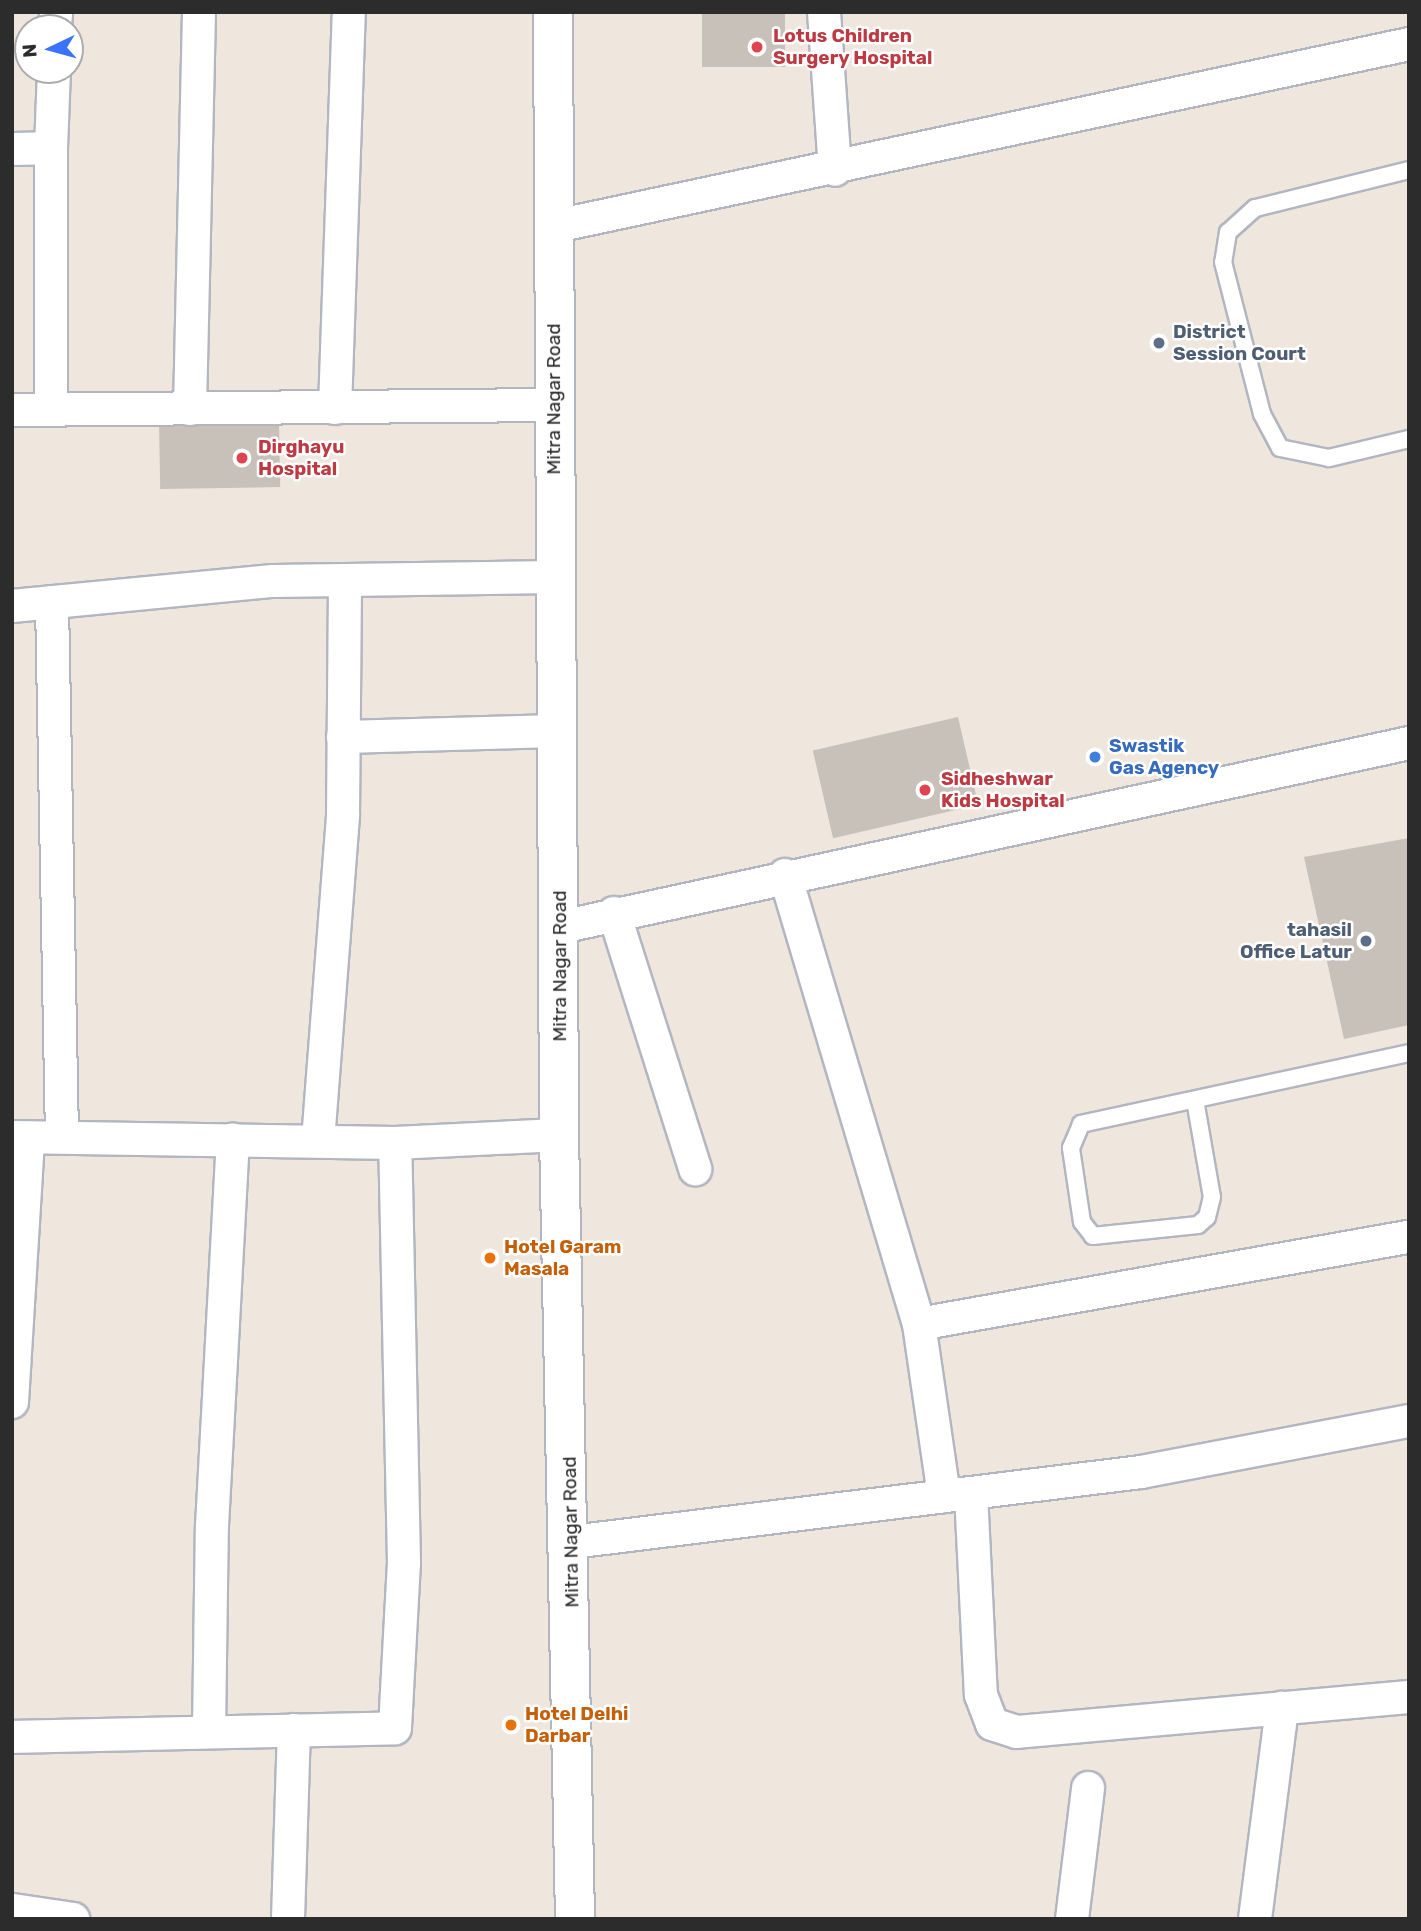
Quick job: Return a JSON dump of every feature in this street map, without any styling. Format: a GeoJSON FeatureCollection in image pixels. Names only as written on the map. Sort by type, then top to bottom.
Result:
{"type":"FeatureCollection","features":[{"type":"Feature","properties":{"kind":"street"},"geometry":{"type":"LineString","coordinates":[[190,409],[199,12]]}},
{"type":"Feature","properties":{"kind":"street"},"geometry":{"type":"LineString","coordinates":[[335,408],[349,12]]}},
{"type":"Feature","properties":{"kind":"street","name":"Mitra Nagar Road"},"geometry":{"type":"LineString","coordinates":[[553,12],[556,226],[554,577],[561,927],[559,1135],[572,1542],[575,1919]]}},
{"type":"Feature","properties":{"kind":"street"},"geometry":{"type":"LineString","coordinates":[[824,12],[835,170]]}},
{"type":"Feature","properties":{"kind":"street"},"geometry":{"type":"LineString","coordinates":[[556,226],[835,170],[1409,44]]}},
{"type":"Feature","properties":{"kind":"street"},"geometry":{"type":"LineString","coordinates":[[51,410],[53,84]]}},
{"type":"Feature","properties":{"kind":"street"},"geometry":{"type":"LineString","coordinates":[[12,149],[51,148]]}},
{"type":"Feature","properties":{"kind":"street"},"geometry":{"type":"LineString","coordinates":[[12,410],[553,405]]}},
{"type":"Feature","properties":{"kind":"street"},"geometry":{"type":"LineString","coordinates":[[12,606],[345,580],[554,577]]}},
{"type":"Feature","properties":{"kind":"street"},"geometry":{"type":"LineString","coordinates":[[318,1141],[344,737],[345,580]]}},
{"type":"Feature","properties":{"kind":"street"},"geometry":{"type":"LineString","coordinates":[[52,602],[62,1137]]}},
{"type":"Feature","properties":{"kind":"street"},"geometry":{"type":"LineString","coordinates":[[344,737],[557,731]]}},
{"type":"Feature","properties":{"kind":"street"},"geometry":{"type":"LineString","coordinates":[[561,927],[785,875],[1409,743]]}},
{"type":"Feature","properties":{"kind":"street"},"geometry":{"type":"LineString","coordinates":[[785,875],[919,1324],[958,1495],[981,1695],[992,1724],[1017,1732],[1409,1697]]}},
{"type":"Feature","properties":{"kind":"street"},"geometry":{"type":"LineString","coordinates":[[614,913],[695,1169]]}},
{"type":"Feature","properties":{"kind":"street"},"geometry":{"type":"LineString","coordinates":[[12,1402],[20,1137],[395,1143],[559,1135]]}},
{"type":"Feature","properties":{"kind":"street"},"geometry":{"type":"LineString","coordinates":[[209,1732],[212,1526],[233,1140]]}},
{"type":"Feature","properties":{"kind":"street"},"geometry":{"type":"LineString","coordinates":[[12,1737],[395,1728],[404,1563],[395,1143]]}},
{"type":"Feature","properties":{"kind":"street"},"geometry":{"type":"LineString","coordinates":[[919,1324],[1409,1237]]}},
{"type":"Feature","properties":{"kind":"street"},"geometry":{"type":"LineString","coordinates":[[572,1542],[1141,1472],[1409,1421]]}},
{"type":"Feature","properties":{"kind":"street"},"geometry":{"type":"LineString","coordinates":[[1255,1919],[1282,1708]]}},
{"type":"Feature","properties":{"kind":"street"},"geometry":{"type":"LineString","coordinates":[[288,1919],[294,1730]]}},
{"type":"Feature","properties":{"kind":"street"},"geometry":{"type":"LineString","coordinates":[[1072,1919],[1088,1788]]}},
{"type":"Feature","properties":{"kind":"street"},"geometry":{"type":"LineString","coordinates":[[12,1910],[73,1919]]}},
{"type":"Feature","properties":{"kind":"lane"},"geometry":{"type":"LineString","coordinates":[[1409,170],[1255,208],[1228,232],[1223,262],[1262,415],[1280,448],[1329,458],[1409,439]]}},
{"type":"Feature","properties":{"kind":"lane"},"geometry":{"type":"LineString","coordinates":[[1195,1100],[1212,1197],[1208,1217],[1198,1225],[1093,1236],[1078,1204],[1074,1129],[1195,1100],[1409,1053]]}},
{"type":"Feature","properties":{"kind":"building"},"geometry":{"type":"Polygon","coordinates":[[[702,12],[785,12],[785,67],[702,67],[702,12]]]}},
{"type":"Feature","properties":{"kind":"building"},"geometry":{"type":"Polygon","coordinates":[[[279,419],[280,487],[160,489],[159,421],[279,419]]]}},
{"type":"Feature","properties":{"kind":"building"},"geometry":{"type":"Polygon","coordinates":[[[958,717],[978,805],[833,838],[813,751],[958,717]]]}},
{"type":"Feature","properties":{"kind":"building","name":"tahasil Office Latur"},"geometry":{"type":"Polygon","coordinates":[[[1409,838],[1409,1025],[1344,1039],[1304,857],[1409,838]]]}},
{"type":"Feature","properties":{"kind":"place","name":"Lotus Children Surgery Hospital"},"geometry":{"type":"Point","coordinates":[757,47]}},
{"type":"Feature","properties":{"kind":"place","name":"District Session Court"},"geometry":{"type":"Point","coordinates":[1159,343]}},
{"type":"Feature","properties":{"kind":"place","name":"Dirghayu Hospital"},"geometry":{"type":"Point","coordinates":[242,458]}},
{"type":"Feature","properties":{"kind":"place","name":"Swastik Gas Agency"},"geometry":{"type":"Point","coordinates":[1095,757]}},
{"type":"Feature","properties":{"kind":"place","name":"Sidheshwar Kids Hospital"},"geometry":{"type":"Point","coordinates":[925,790]}},
{"type":"Feature","properties":{"kind":"place","name":"tahasil Office Latur"},"geometry":{"type":"Point","coordinates":[1366,941]}},
{"type":"Feature","properties":{"kind":"place","name":"Hotel Garam Masala"},"geometry":{"type":"Point","coordinates":[490,1258]}},
{"type":"Feature","properties":{"kind":"place","name":"Hotel Delhi Darbar"},"geometry":{"type":"Point","coordinates":[511,1725]}}]}
